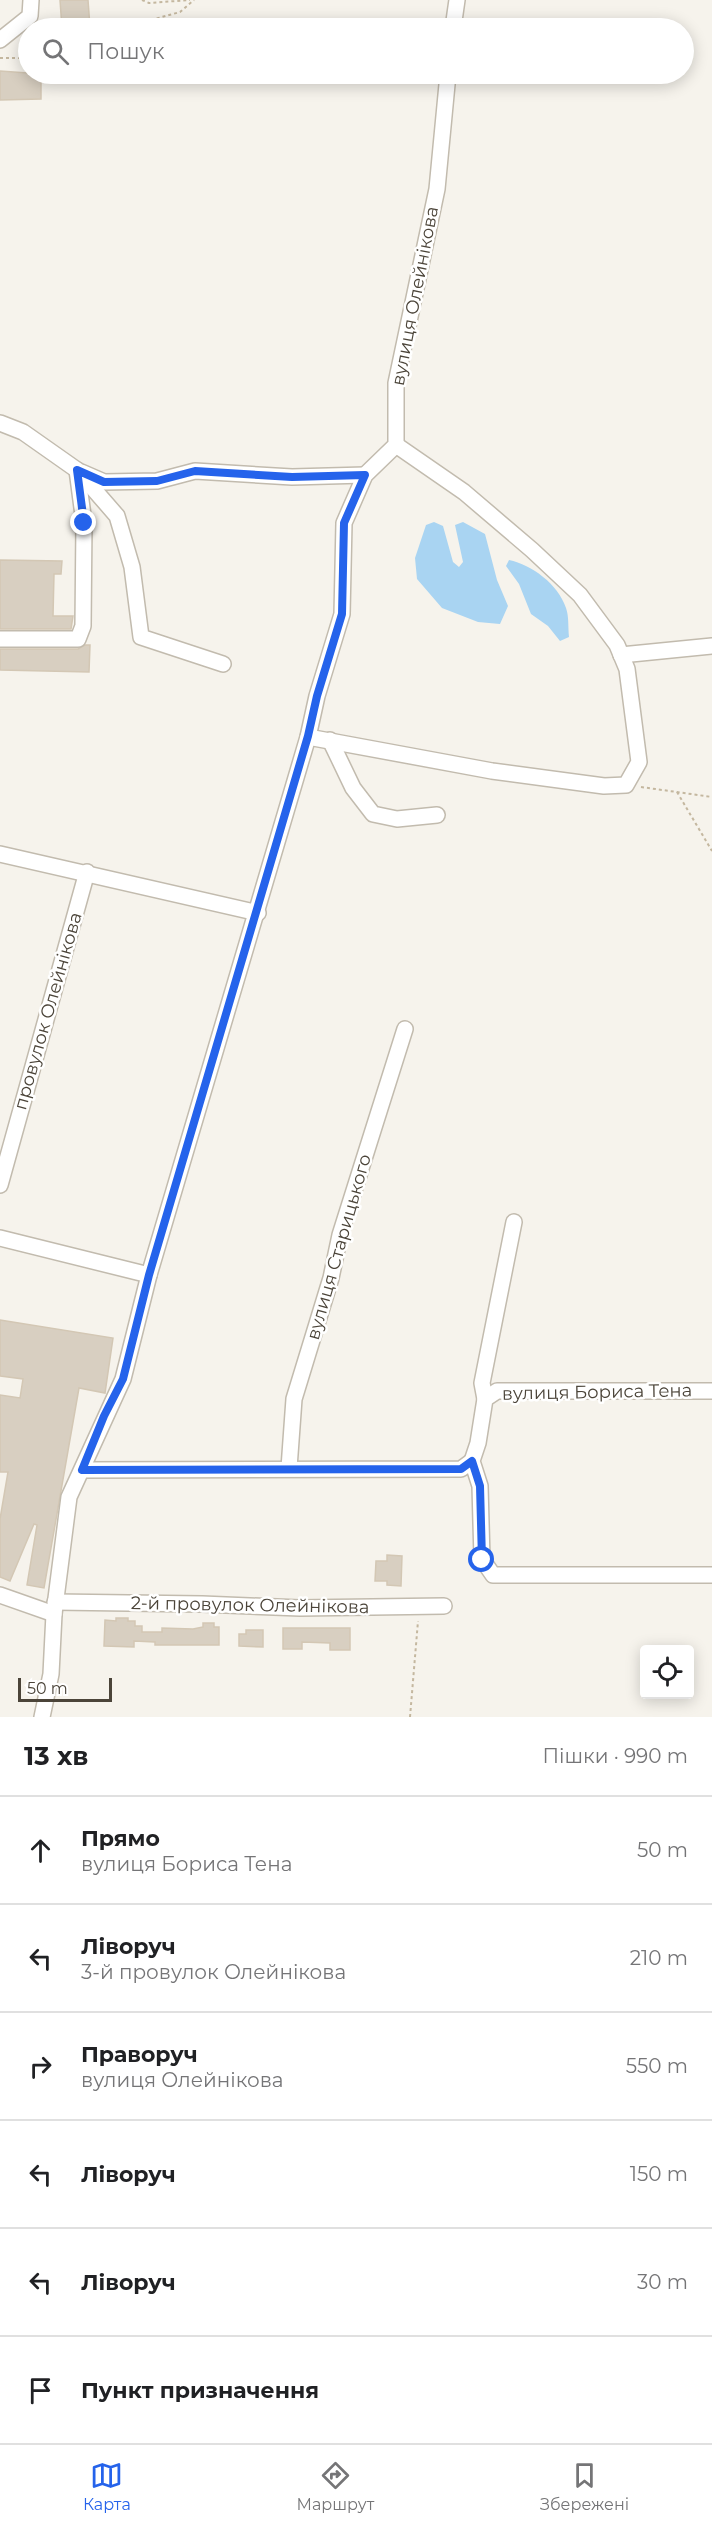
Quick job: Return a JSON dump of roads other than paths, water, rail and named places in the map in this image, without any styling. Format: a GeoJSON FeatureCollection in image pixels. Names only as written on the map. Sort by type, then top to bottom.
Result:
{"type":"FeatureCollection","features":[{"type":"Feature","properties":{"kind":"street"},"geometry":{"type":"LineString","coordinates":[[28,18],[30,16],[31,0]]}},
{"type":"Feature","properties":{"kind":"street"},"geometry":{"type":"LineString","coordinates":[[454,18],[457,0]]}},
{"type":"Feature","properties":{"kind":"street"},"geometry":{"type":"LineString","coordinates":[[0,40],[18,26]]}},
{"type":"Feature","properties":{"kind":"street","name":"вулиця Олейнікова"},"geometry":{"type":"LineString","coordinates":[[396,445],[396,383],[437,189],[447,84]]}},
{"type":"Feature","properties":{"kind":"street"},"geometry":{"type":"LineString","coordinates":[[0,423],[23,432],[77,470],[104,482],[157,481],[195,471],[292,477],[365,475]]}},
{"type":"Feature","properties":{"kind":"street"},"geometry":{"type":"LineString","coordinates":[[42,1717],[51,1674],[55,1608],[69,1497],[104,1416],[123,1379],[149,1275],[258,913],[308,736],[317,696],[342,614],[344,523],[365,475],[396,445],[464,492],[572,587],[617,645],[627,669],[639,762],[626,785],[604,786],[492,771],[308,736]]}},
{"type":"Feature","properties":{"kind":"street"},"geometry":{"type":"LineString","coordinates":[[0,639],[78,639],[83,626],[84,523],[77,470]]}},
{"type":"Feature","properties":{"kind":"street"},"geometry":{"type":"LineString","coordinates":[[77,470],[117,516],[132,567],[141,637],[223,664]]}},
{"type":"Feature","properties":{"kind":"street"},"geometry":{"type":"LineString","coordinates":[[621,655],[712,646]]}},
{"type":"Feature","properties":{"kind":"street"},"geometry":{"type":"LineString","coordinates":[[330,740],[353,788],[373,814],[397,819],[437,815]]}},
{"type":"Feature","properties":{"kind":"street"},"geometry":{"type":"LineString","coordinates":[[0,854],[87,872],[258,913]]}},
{"type":"Feature","properties":{"kind":"street","name":"провулок Олейнікова"},"geometry":{"type":"LineString","coordinates":[[0,1185],[87,872]]}},
{"type":"Feature","properties":{"kind":"street","name":"вулиця Старицького"},"geometry":{"type":"LineString","coordinates":[[289,1468],[294,1399],[331,1278],[340,1235],[405,1029]]}},
{"type":"Feature","properties":{"kind":"street"},"geometry":{"type":"LineString","coordinates":[[484,1399],[482,1383],[514,1222]]}},
{"type":"Feature","properties":{"kind":"street"},"geometry":{"type":"LineString","coordinates":[[0,1238],[149,1275]]}},
{"type":"Feature","properties":{"kind":"street","name":"вулиця Бориса Тена"},"geometry":{"type":"LineString","coordinates":[[472,1461],[478,1443],[484,1399],[497,1391],[712,1391]]}},
{"type":"Feature","properties":{"kind":"street"},"geometry":{"type":"LineString","coordinates":[[82,1470],[461,1469],[472,1461],[480,1486],[482,1560],[493,1575],[712,1575]]}},
{"type":"Feature","properties":{"kind":"street","name":"2-й провулок Олейнікова"},"geometry":{"type":"LineString","coordinates":[[0,1595],[55,1608],[202,1604],[300,1608],[444,1606]]}},
{"type":"Feature","properties":{"kind":"water"},"geometry":{"type":"Polygon","coordinates":[[[434,522],[443,526],[453,562],[459,567],[463,562],[455,525],[463,522],[485,534],[497,580],[508,606],[500,624],[478,622],[442,608],[417,579],[415,558],[426,525],[434,522]]]}},
{"type":"Feature","properties":{"kind":"water"},"geometry":{"type":"Polygon","coordinates":[[[509,560],[535,571],[557,591],[567,611],[569,637],[560,641],[548,626],[531,614],[519,584],[506,566],[509,560]]]}}]}
